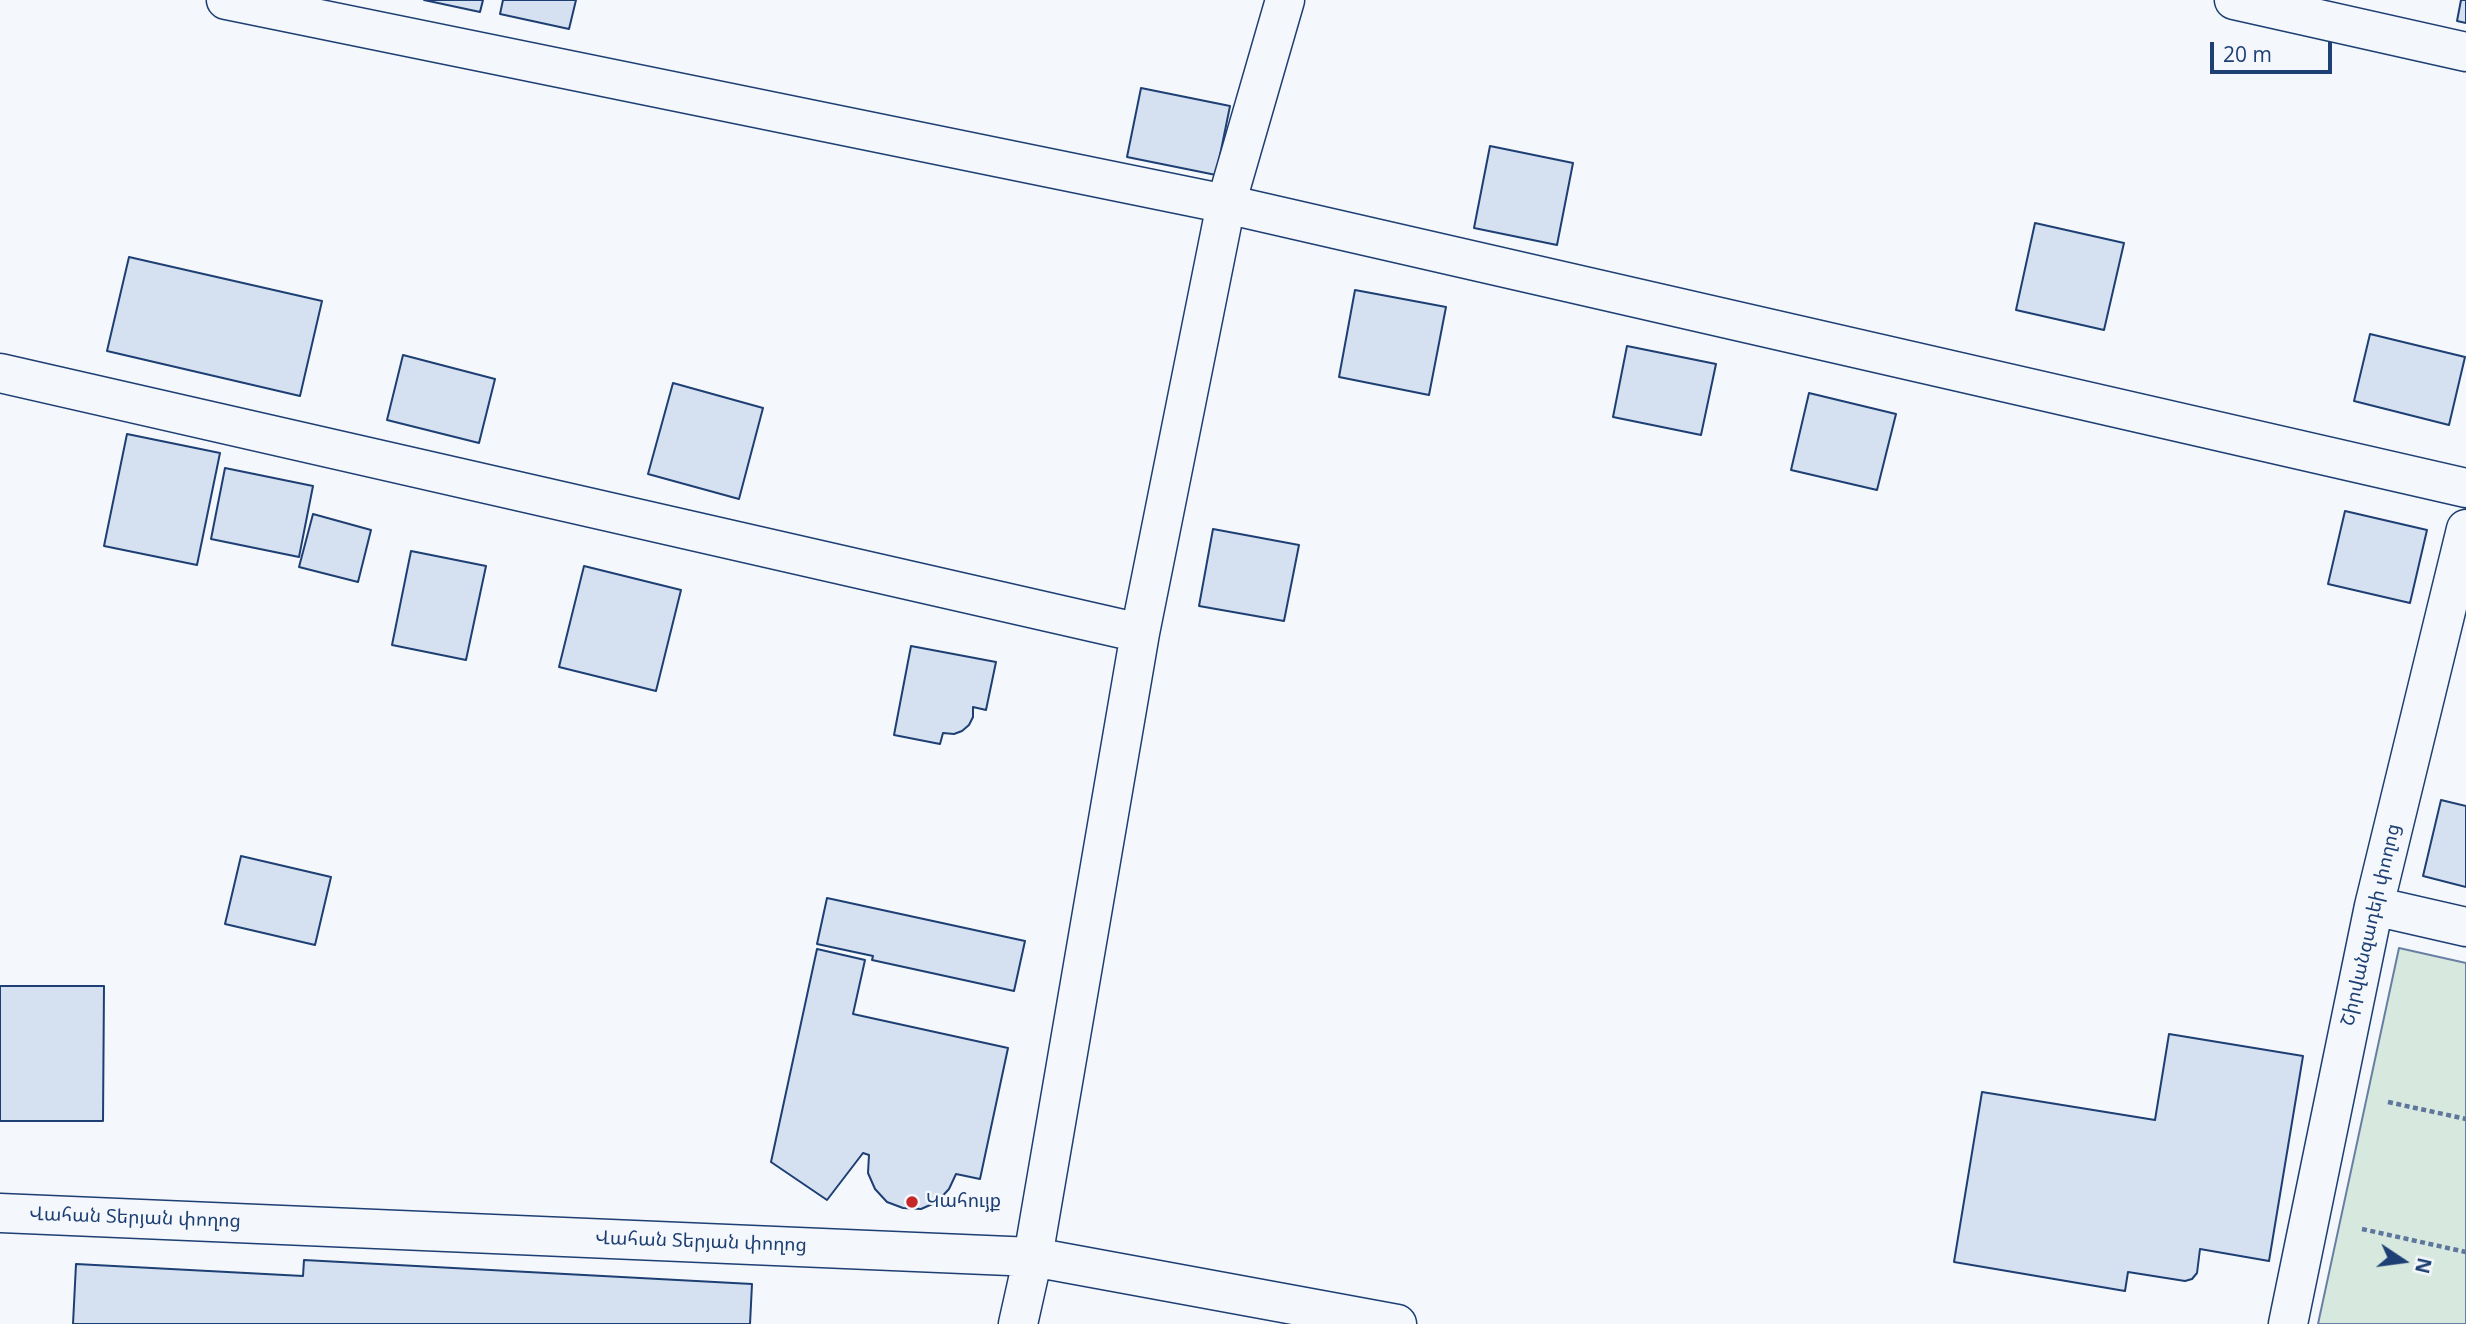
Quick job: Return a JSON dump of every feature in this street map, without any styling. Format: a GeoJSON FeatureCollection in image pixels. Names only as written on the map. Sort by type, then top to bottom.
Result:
{"type":"FeatureCollection","features":[{"type":"Feature","properties":{"kind":"street"},"geometry":{"type":"LineString","coordinates":[[226,0],[1226,204],[2466,488]]}},
{"type":"Feature","properties":{"kind":"street"},"geometry":{"type":"LineString","coordinates":[[1018,1324],[1033,1257],[1140,633],[1226,204],[1285,0]]}},
{"type":"Feature","properties":{"kind":"street"},"geometry":{"type":"LineString","coordinates":[[2234,0],[2466,52]]}},
{"type":"Feature","properties":{"kind":"street"},"geometry":{"type":"LineString","coordinates":[[0,373],[1140,633]]}},
{"type":"Feature","properties":{"kind":"street","name":"Շիրվանզադեի փողոց"},"geometry":{"type":"LineString","coordinates":[[2288,1324],[2374,906],[2466,529]]}},
{"type":"Feature","properties":{"kind":"street"},"geometry":{"type":"LineString","coordinates":[[2374,906],[2466,928]]}},
{"type":"Feature","properties":{"kind":"street","name":"Վահան Տերյան փողոց"},"geometry":{"type":"LineString","coordinates":[[0,1213],[1033,1257],[1397,1324]]}},
{"type":"Feature","properties":{"kind":"path"},"geometry":{"type":"LineString","coordinates":[[2388,1102],[2466,1119]]}},
{"type":"Feature","properties":{"kind":"path"},"geometry":{"type":"LineString","coordinates":[[2362,1229],[2466,1252]]}},
{"type":"Feature","properties":{"kind":"shaded area"},"geometry":{"type":"Polygon","coordinates":[[[2399,948],[2466,963],[2466,1324],[2318,1324],[2399,948]]]}},
{"type":"Feature","properties":{"kind":"building"},"geometry":{"type":"Polygon","coordinates":[[[424,0],[483,0],[480,12],[424,0]]]}},
{"type":"Feature","properties":{"kind":"building"},"geometry":{"type":"Polygon","coordinates":[[[503,0],[576,0],[569,29],[500,14],[503,0]]]}},
{"type":"Feature","properties":{"kind":"building"},"geometry":{"type":"Polygon","coordinates":[[[2461,0],[2466,0],[2466,23],[2457,21],[2461,0]]]}},
{"type":"Feature","properties":{"kind":"building"},"geometry":{"type":"Polygon","coordinates":[[[1141,88],[1230,106],[1216,175],[1127,157],[1141,88]]]}},
{"type":"Feature","properties":{"kind":"building"},"geometry":{"type":"Polygon","coordinates":[[[1490,146],[1573,163],[1557,245],[1474,228],[1490,146]]]}},
{"type":"Feature","properties":{"kind":"building"},"geometry":{"type":"Polygon","coordinates":[[[2035,223],[2124,243],[2104,330],[2016,310],[2035,223]]]}},
{"type":"Feature","properties":{"kind":"building"},"geometry":{"type":"Polygon","coordinates":[[[129,257],[322,301],[300,396],[107,351],[129,257]]]}},
{"type":"Feature","properties":{"kind":"building"},"geometry":{"type":"Polygon","coordinates":[[[1355,290],[1446,307],[1429,395],[1339,377],[1355,290]]]}},
{"type":"Feature","properties":{"kind":"building"},"geometry":{"type":"Polygon","coordinates":[[[2370,334],[2465,357],[2449,425],[2354,401],[2370,334]]]}},
{"type":"Feature","properties":{"kind":"building"},"geometry":{"type":"Polygon","coordinates":[[[1627,346],[1716,364],[1701,435],[1613,417],[1627,346]]]}},
{"type":"Feature","properties":{"kind":"building"},"geometry":{"type":"Polygon","coordinates":[[[403,355],[495,379],[479,443],[387,420],[403,355]]]}},
{"type":"Feature","properties":{"kind":"building"},"geometry":{"type":"Polygon","coordinates":[[[673,383],[763,408],[739,499],[648,474],[673,383]]]}},
{"type":"Feature","properties":{"kind":"building"},"geometry":{"type":"Polygon","coordinates":[[[1809,393],[1896,414],[1877,490],[1791,470],[1809,393]]]}},
{"type":"Feature","properties":{"kind":"building"},"geometry":{"type":"Polygon","coordinates":[[[127,434],[220,453],[197,565],[104,546],[127,434]]]}},
{"type":"Feature","properties":{"kind":"building"},"geometry":{"type":"Polygon","coordinates":[[[225,468],[313,486],[299,557],[211,539],[225,468]]]}},
{"type":"Feature","properties":{"kind":"building"},"geometry":{"type":"Polygon","coordinates":[[[2345,511],[2427,530],[2410,603],[2328,584],[2345,511]]]}},
{"type":"Feature","properties":{"kind":"building"},"geometry":{"type":"Polygon","coordinates":[[[313,514],[371,530],[358,582],[299,567],[313,514]]]}},
{"type":"Feature","properties":{"kind":"building"},"geometry":{"type":"Polygon","coordinates":[[[1213,529],[1299,545],[1284,621],[1199,606],[1213,529]]]}},
{"type":"Feature","properties":{"kind":"building"},"geometry":{"type":"Polygon","coordinates":[[[411,551],[486,566],[466,660],[392,645],[411,551]]]}},
{"type":"Feature","properties":{"kind":"building"},"geometry":{"type":"Polygon","coordinates":[[[584,566],[681,590],[656,691],[559,667],[584,566]]]}},
{"type":"Feature","properties":{"kind":"building"},"geometry":{"type":"Polygon","coordinates":[[[911,646],[996,662],[986,710],[973,707],[973,717],[969,725],[954,734],[943,733],[940,744],[894,735],[911,646]]]}},
{"type":"Feature","properties":{"kind":"building"},"geometry":{"type":"Polygon","coordinates":[[[2441,800],[2466,806],[2466,887],[2423,876],[2441,800]]]}},
{"type":"Feature","properties":{"kind":"building"},"geometry":{"type":"Polygon","coordinates":[[[241,856],[331,877],[315,945],[225,924],[241,856]]]}},
{"type":"Feature","properties":{"kind":"building"},"geometry":{"type":"Polygon","coordinates":[[[827,898],[1025,941],[1014,991],[872,960],[873,956],[817,944],[827,898]]]}},
{"type":"Feature","properties":{"kind":"building"},"geometry":{"type":"Polygon","coordinates":[[[817,949],[865,960],[853,1014],[1008,1048],[980,1179],[956,1174],[949,1189],[937,1202],[921,1209],[903,1208],[887,1202],[875,1189],[868,1173],[869,1155],[863,1153],[827,1200],[771,1162],[817,949]]]}},
{"type":"Feature","properties":{"kind":"building"},"geometry":{"type":"Polygon","coordinates":[[[0,986],[104,986],[103,1121],[0,1121],[0,986]]]}},
{"type":"Feature","properties":{"kind":"building"},"geometry":{"type":"Polygon","coordinates":[[[2169,1034],[2303,1056],[2269,1261],[2200,1249],[2197,1273],[2192,1279],[2185,1281],[2128,1272],[2125,1291],[1954,1262],[1982,1092],[2155,1120],[2169,1034]]]}},
{"type":"Feature","properties":{"kind":"building"},"geometry":{"type":"Polygon","coordinates":[[[304,1260],[752,1284],[750,1324],[73,1324],[76,1264],[303,1276],[304,1260]]]}},
{"type":"Feature","properties":{"kind":"place","name":"Կահույք"},"geometry":{"type":"Point","coordinates":[912,1202]}}]}
